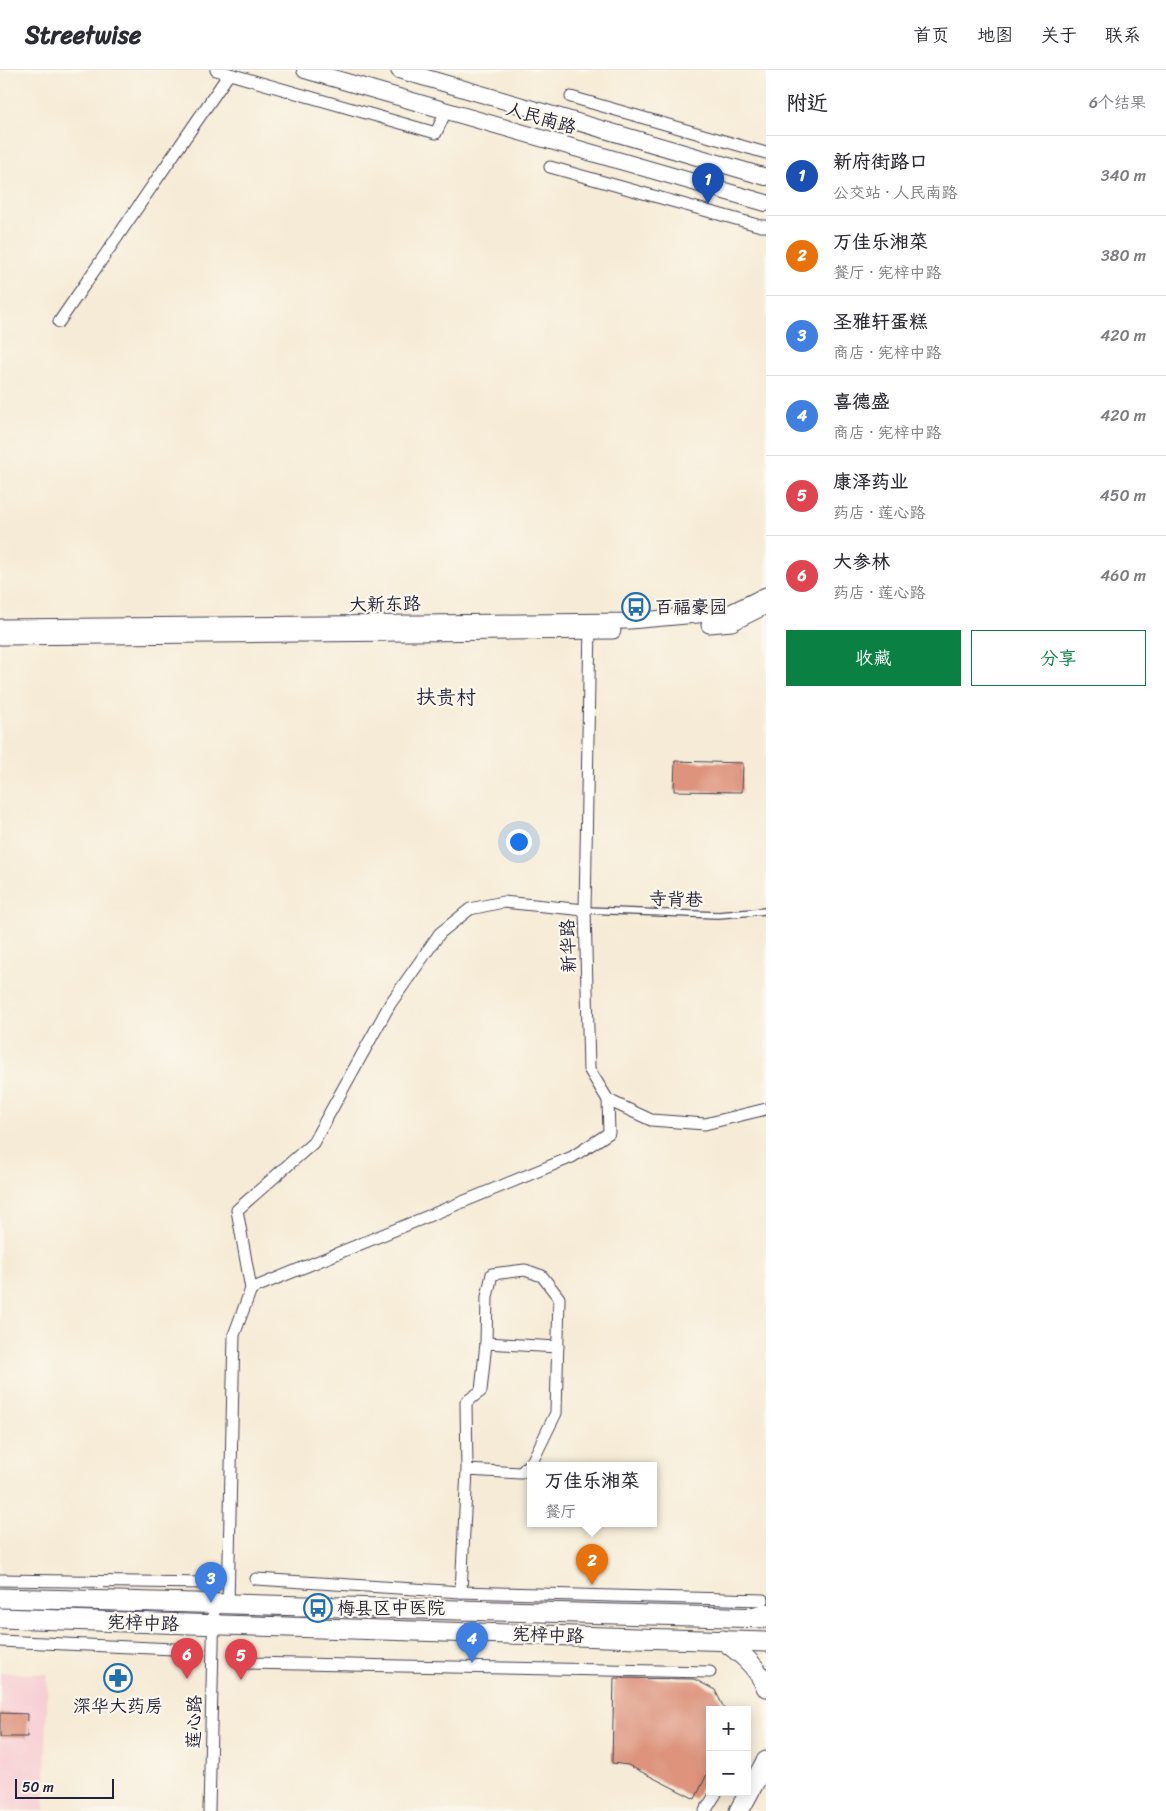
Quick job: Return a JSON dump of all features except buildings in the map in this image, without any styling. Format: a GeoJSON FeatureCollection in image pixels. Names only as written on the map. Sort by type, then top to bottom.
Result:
{"type":"FeatureCollection","features":[{"type":"Feature","properties":{"kind":"main road","name":"人民南路"},"geometry":{"type":"LineString","coordinates":[[305,70],[766,203]]}},
{"type":"Feature","properties":{"kind":"main road","name":"人民南路"},"geometry":{"type":"LineString","coordinates":[[399,70],[766,177]]}},
{"type":"Feature","properties":{"kind":"main road","name":"宪梓中路"},"geometry":{"type":"LineString","coordinates":[[0,1598],[763,1612]]}},
{"type":"Feature","properties":{"kind":"main road","name":"宪梓中路"},"geometry":{"type":"LineString","coordinates":[[0,1618],[766,1642]]}},
{"type":"Feature","properties":{"kind":"main road"},"geometry":{"type":"LineString","coordinates":[[723,1640],[742,1654],[755,1668],[766,1687]]}},
{"type":"Feature","properties":{"kind":"main road"},"geometry":{"type":"LineString","coordinates":[[739,1811],[758,1767]]}},
{"type":"Feature","properties":{"kind":"street"},"geometry":{"type":"LineString","coordinates":[[216,70],[436,133],[446,111]]}},
{"type":"Feature","properties":{"kind":"street"},"geometry":{"type":"LineString","coordinates":[[59,322],[229,74]]}},
{"type":"Feature","properties":{"kind":"street"},"geometry":{"type":"LineString","coordinates":[[571,97],[766,153]]}},
{"type":"Feature","properties":{"kind":"street"},"geometry":{"type":"LineString","coordinates":[[550,167],[766,226]]}},
{"type":"Feature","properties":{"kind":"street","name":"大新东路"},"geometry":{"type":"LineString","coordinates":[[0,627],[590,627],[630,621],[731,612],[766,595]]}},
{"type":"Feature","properties":{"kind":"street","name":"大新东路"},"geometry":{"type":"LineString","coordinates":[[0,638],[732,623],[766,606]]}},
{"type":"Feature","properties":{"kind":"street","name":"新华路"},"geometry":{"type":"LineString","coordinates":[[590,627],[584,910],[589,1070],[608,1100]]}},
{"type":"Feature","properties":{"kind":"street"},"geometry":{"type":"LineString","coordinates":[[584,910],[503,902],[470,909],[440,933],[390,1004],[313,1144],[237,1210],[251,1289],[572,1157],[609,1133],[608,1100],[651,1120],[704,1124],[766,1109]]}},
{"type":"Feature","properties":{"kind":"street"},"geometry":{"type":"LineString","coordinates":[[461,1592],[467,1470],[466,1402],[481,1391],[486,1343],[487,1297],[492,1274],[525,1270],[542,1276],[559,1298],[556,1413],[531,1462]]}},
{"type":"Feature","properties":{"kind":"street","name":"莲心路"},"geometry":{"type":"LineString","coordinates":[[209,1811],[214,1625],[221,1603],[234,1335],[251,1289]]}},
{"type":"Feature","properties":{"kind":"street"},"geometry":{"type":"LineString","coordinates":[[486,1343],[558,1347]]}},
{"type":"Feature","properties":{"kind":"street"},"geometry":{"type":"LineString","coordinates":[[467,1470],[521,1473],[527,1466]]}},
{"type":"Feature","properties":{"kind":"street"},"geometry":{"type":"LineString","coordinates":[[256,1579],[763,1612]]}},
{"type":"Feature","properties":{"kind":"street"},"geometry":{"type":"LineString","coordinates":[[0,1580],[206,1583]]}},
{"type":"Feature","properties":{"kind":"street"},"geometry":{"type":"LineString","coordinates":[[0,1641],[195,1650]]}},
{"type":"Feature","properties":{"kind":"street"},"geometry":{"type":"LineString","coordinates":[[244,1663],[710,1672]]}},
{"type":"Feature","properties":{"kind":"street"},"geometry":{"type":"LineString","coordinates":[[705,1811],[714,1796]]}},
{"type":"Feature","properties":{"kind":"lane","name":"寺背巷"},"geometry":{"type":"LineString","coordinates":[[584,910],[718,915],[766,912]]}},
{"type":"Feature","properties":{"kind":"shaded area"},"geometry":{"type":"Polygon","coordinates":[[[0,1673],[48,1674],[44,1811],[0,1811],[0,1673]]]}},
{"type":"Feature","properties":{"kind":"place","name":"新府街路口"},"geometry":{"type":"Point","coordinates":[708,204]}},
{"type":"Feature","properties":{"kind":"place","name":"百福豪园"},"geometry":{"type":"Point","coordinates":[636,607]}},
{"type":"Feature","properties":{"kind":"place","name":"万佳乐湘菜"},"geometry":{"type":"Point","coordinates":[592,1585]}},
{"type":"Feature","properties":{"kind":"place","name":"圣雅轩蛋糕"},"geometry":{"type":"Point","coordinates":[211,1603]}},
{"type":"Feature","properties":{"kind":"place","name":"梅县区中医院"},"geometry":{"type":"Point","coordinates":[318,1608]}},
{"type":"Feature","properties":{"kind":"place","name":"喜德盛"},"geometry":{"type":"Point","coordinates":[472,1663]}},
{"type":"Feature","properties":{"kind":"place","name":"深华大药房"},"geometry":{"type":"Point","coordinates":[118,1678]}},
{"type":"Feature","properties":{"kind":"place","name":"大参林"},"geometry":{"type":"Point","coordinates":[187,1679]}},
{"type":"Feature","properties":{"kind":"place","name":"康泽药业"},"geometry":{"type":"Point","coordinates":[241,1680]}},
{"type":"Feature","properties":{"kind":"district","name":"扶贵村"},"geometry":{"type":"Point","coordinates":[446,697]}}]}
